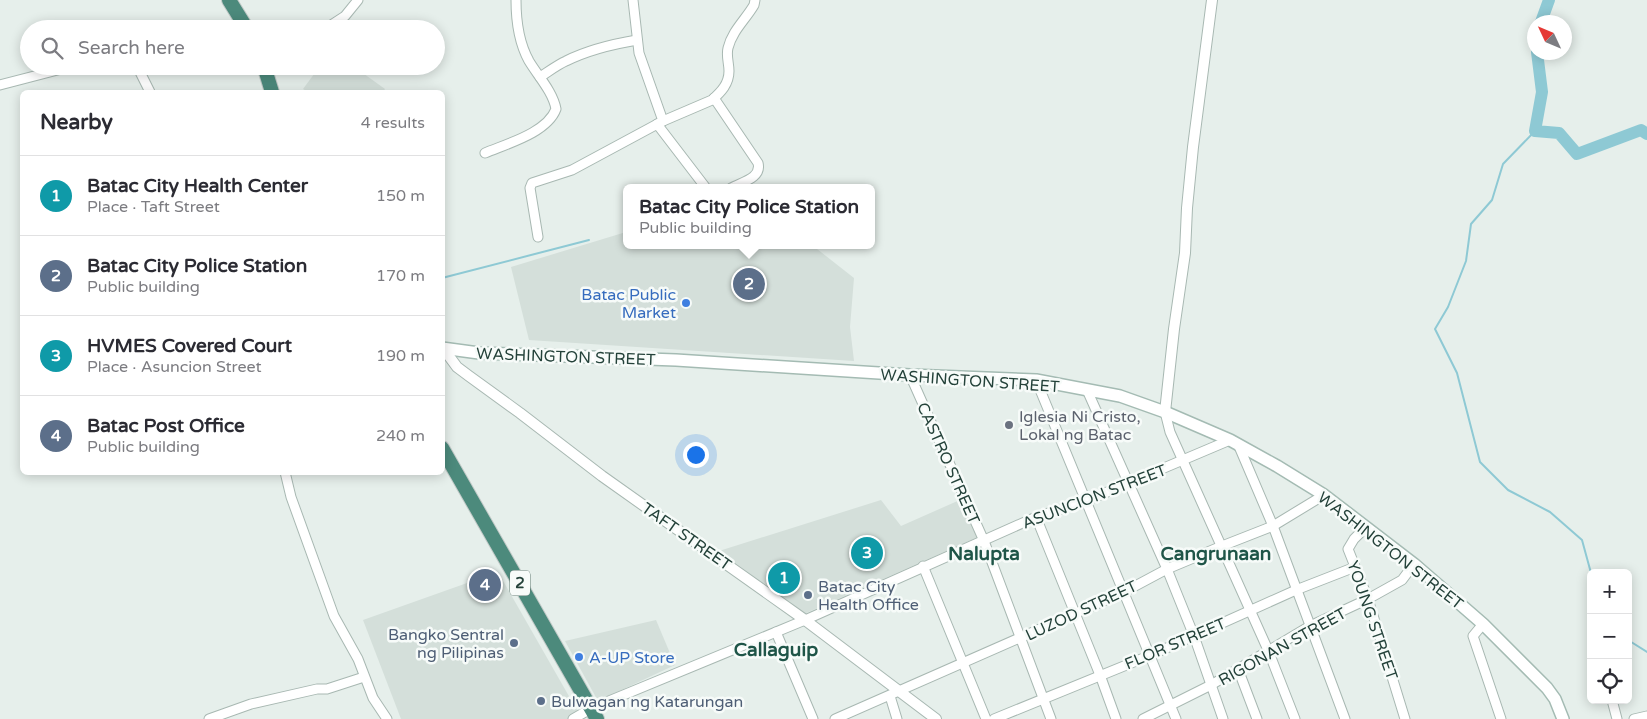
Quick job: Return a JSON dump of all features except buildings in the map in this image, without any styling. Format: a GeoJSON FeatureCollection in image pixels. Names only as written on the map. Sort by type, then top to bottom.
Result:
{"type":"FeatureCollection","features":[{"type":"Feature","properties":{"kind":"highway"},"geometry":{"type":"LineString","coordinates":[[229,0],[241,20]]}},
{"type":"Feature","properties":{"kind":"highway"},"geometry":{"type":"LineString","coordinates":[[267,75],[271,90]]}},
{"type":"Feature","properties":{"kind":"highway","name":"2"},"geometry":{"type":"LineString","coordinates":[[445,453],[594,714]]}},
{"type":"Feature","properties":{"kind":"main road","name":"WASHINGTON STREET"},"geometry":{"type":"LineString","coordinates":[[445,348],[479,353],[676,360],[910,375],[1036,380],[1120,396],[1165,412],[1234,442],[1324,495],[1414,564],[1483,624],[1547,688],[1555,699],[1563,719]]}},
{"type":"Feature","properties":{"kind":"street"},"geometry":{"type":"LineString","coordinates":[[339,20],[345,16],[358,0]]}},
{"type":"Feature","properties":{"kind":"street"},"geometry":{"type":"LineString","coordinates":[[485,152],[534,131],[554,113],[555,102],[528,59],[522,44],[516,18],[516,0]]}},
{"type":"Feature","properties":{"kind":"street"},"geometry":{"type":"LineString","coordinates":[[633,0],[639,53],[660,123],[703,184]]}},
{"type":"Feature","properties":{"kind":"street"},"geometry":{"type":"LineString","coordinates":[[538,237],[530,188],[532,183],[580,166],[719,94],[728,81],[728,47],[736,30],[754,5],[755,0]]}},
{"type":"Feature","properties":{"kind":"street"},"geometry":{"type":"LineString","coordinates":[[1212,0],[1193,147],[1185,254],[1165,412],[1170,432],[1268,650],[1295,719]]}},
{"type":"Feature","properties":{"kind":"street"},"geometry":{"type":"LineString","coordinates":[[540,77],[559,64],[574,57],[614,44],[637,40]]}},
{"type":"Feature","properties":{"kind":"street"},"geometry":{"type":"LineString","coordinates":[[0,86],[40,75]]}},
{"type":"Feature","properties":{"kind":"street"},"geometry":{"type":"LineString","coordinates":[[142,75],[149,90]]}},
{"type":"Feature","properties":{"kind":"street"},"geometry":{"type":"LineString","coordinates":[[714,98],[760,168],[756,175],[739,184]]}},
{"type":"Feature","properties":{"kind":"street","name":"TAFT STREET"},"geometry":{"type":"LineString","coordinates":[[445,351],[457,367],[602,476],[805,620],[894,694],[936,719]]}},
{"type":"Feature","properties":{"kind":"street","name":"CASTRO STREET"},"geometry":{"type":"LineString","coordinates":[[910,375],[984,541],[1051,719]]}},
{"type":"Feature","properties":{"kind":"street"},"geometry":{"type":"LineString","coordinates":[[1036,380],[1176,719]]}},
{"type":"Feature","properties":{"kind":"street"},"geometry":{"type":"LineString","coordinates":[[1087,390],[1167,569],[1194,636],[1223,719]]}},
{"type":"Feature","properties":{"kind":"street"},"geometry":{"type":"LineString","coordinates":[[1234,442],[1273,526],[1345,719]]}},
{"type":"Feature","properties":{"kind":"street","name":"ASUNCION STREET"},"geometry":{"type":"LineString","coordinates":[[573,719],[594,714],[1036,517],[1086,501],[1234,442]]}},
{"type":"Feature","properties":{"kind":"street"},"geometry":{"type":"LineString","coordinates":[[286,475],[291,497],[334,616],[358,658],[364,677],[387,719]]}},
{"type":"Feature","properties":{"kind":"street","name":"LUZOD STREET"},"geometry":{"type":"LineString","coordinates":[[835,719],[1124,592],[1167,569],[1273,526],[1324,495]]}},
{"type":"Feature","properties":{"kind":"street"},"geometry":{"type":"LineString","coordinates":[[1036,517],[1116,719]]}},
{"type":"Feature","properties":{"kind":"street","name":"YOUNG STREET"},"geometry":{"type":"LineString","coordinates":[[1366,526],[1348,549],[1368,600],[1406,719]]}},
{"type":"Feature","properties":{"kind":"street","name":"RIGONAN STREET"},"geometry":{"type":"LineString","coordinates":[[1143,719],[1211,685],[1310,626],[1368,600],[1402,580],[1414,564]]}},
{"type":"Feature","properties":{"kind":"street"},"geometry":{"type":"LineString","coordinates":[[923,566],[986,719]]}},
{"type":"Feature","properties":{"kind":"street","name":"FLOR STREET"},"geometry":{"type":"LineString","coordinates":[[994,719],[1044,700],[1296,590],[1355,567]]}},
{"type":"Feature","properties":{"kind":"street"},"geometry":{"type":"LineString","coordinates":[[1483,624],[1473,636],[1501,719]]}},
{"type":"Feature","properties":{"kind":"street"},"geometry":{"type":"LineString","coordinates":[[776,632],[813,719]]}},
{"type":"Feature","properties":{"kind":"street"},"geometry":{"type":"LineString","coordinates":[[1238,669],[1257,719]]}},
{"type":"Feature","properties":{"kind":"street"},"geometry":{"type":"LineString","coordinates":[[209,719],[251,704],[317,689],[327,689],[364,677]]}},
{"type":"Feature","properties":{"kind":"street"},"geometry":{"type":"LineString","coordinates":[[894,694],[898,719]]}},
{"type":"Feature","properties":{"kind":"street"},"geometry":{"type":"LineString","coordinates":[[1613,704],[1618,719]]}},
{"type":"Feature","properties":{"kind":"street"},"geometry":{"type":"LineString","coordinates":[[1634,719],[1647,716]]}},
{"type":"Feature","properties":{"kind":"shaded area"},"geometry":{"type":"Polygon","coordinates":[[[313,75],[366,75],[385,89],[305,90],[303,89],[313,75]]]}},
{"type":"Feature","properties":{"kind":"shaded area","name":"Batac Public Market"},"geometry":{"type":"Polygon","coordinates":[[[623,233],[623,249],[817,249],[854,278],[850,327],[854,361],[529,340],[511,267],[623,233]]]}},
{"type":"Feature","properties":{"kind":"shaded area"},"geometry":{"type":"Polygon","coordinates":[[[962,499],[978,537],[804,614],[719,551],[881,500],[901,526],[962,499]]]}},
{"type":"Feature","properties":{"kind":"shaded area"},"geometry":{"type":"Polygon","coordinates":[[[498,572],[582,719],[401,719],[363,620],[498,572]]]}},
{"type":"Feature","properties":{"kind":"shaded area"},"geometry":{"type":"Polygon","coordinates":[[[656,620],[675,665],[598,701],[565,641],[656,620]]]}},
{"type":"Feature","properties":{"kind":"waterway"},"geometry":{"type":"LineString","coordinates":[[1544,15],[1549,0]]}},
{"type":"Feature","properties":{"kind":"waterway"},"geometry":{"type":"LineString","coordinates":[[1538,60],[1542,92],[1535,131],[1559,133],[1577,154],[1641,130],[1647,134]]}},
{"type":"Feature","properties":{"kind":"waterway"},"geometry":{"type":"LineString","coordinates":[[1535,131],[1503,164],[1492,200],[1471,224],[1466,261],[1448,307],[1435,329],[1457,373],[1480,462],[1508,490],[1550,512],[1582,540],[1590,569]]}},
{"type":"Feature","properties":{"kind":"waterway"},"geometry":{"type":"LineString","coordinates":[[445,277],[589,240]]}},
{"type":"Feature","properties":{"kind":"waterway"},"geometry":{"type":"LineString","coordinates":[[1632,643],[1647,652]]}},
{"type":"Feature","properties":{"kind":"place","name":"Batac City Police Station"},"geometry":{"type":"Point","coordinates":[749,284]}},
{"type":"Feature","properties":{"kind":"place","name":"Batac Public Market"},"geometry":{"type":"Point","coordinates":[686,303]}},
{"type":"Feature","properties":{"kind":"place","name":"Iglesia Ni Cristo, Lokal ng Batac"},"geometry":{"type":"Point","coordinates":[1009,425]}},
{"type":"Feature","properties":{"kind":"place","name":"HVMES Covered Court"},"geometry":{"type":"Point","coordinates":[867,553]}},
{"type":"Feature","properties":{"kind":"place","name":"Batac City Health Center"},"geometry":{"type":"Point","coordinates":[784,578]}},
{"type":"Feature","properties":{"kind":"place","name":"Batac Post Office"},"geometry":{"type":"Point","coordinates":[485,585]}},
{"type":"Feature","properties":{"kind":"place","name":"Batac City Health Office"},"geometry":{"type":"Point","coordinates":[808,595]}},
{"type":"Feature","properties":{"kind":"place","name":"Bangko Sentral ng Pilipinas"},"geometry":{"type":"Point","coordinates":[514,643]}},
{"type":"Feature","properties":{"kind":"place","name":"A-UP Store"},"geometry":{"type":"Point","coordinates":[579,657]}},
{"type":"Feature","properties":{"kind":"place","name":"Bulwagan ng Katarungan"},"geometry":{"type":"Point","coordinates":[541,701]}},
{"type":"Feature","properties":{"kind":"district","name":"Nalupta"},"geometry":{"type":"Point","coordinates":[984,553]}},
{"type":"Feature","properties":{"kind":"district","name":"Cangrunaan"},"geometry":{"type":"Point","coordinates":[1216,553]}},
{"type":"Feature","properties":{"kind":"district","name":"Callaguip"},"geometry":{"type":"Point","coordinates":[776,649]}}]}
